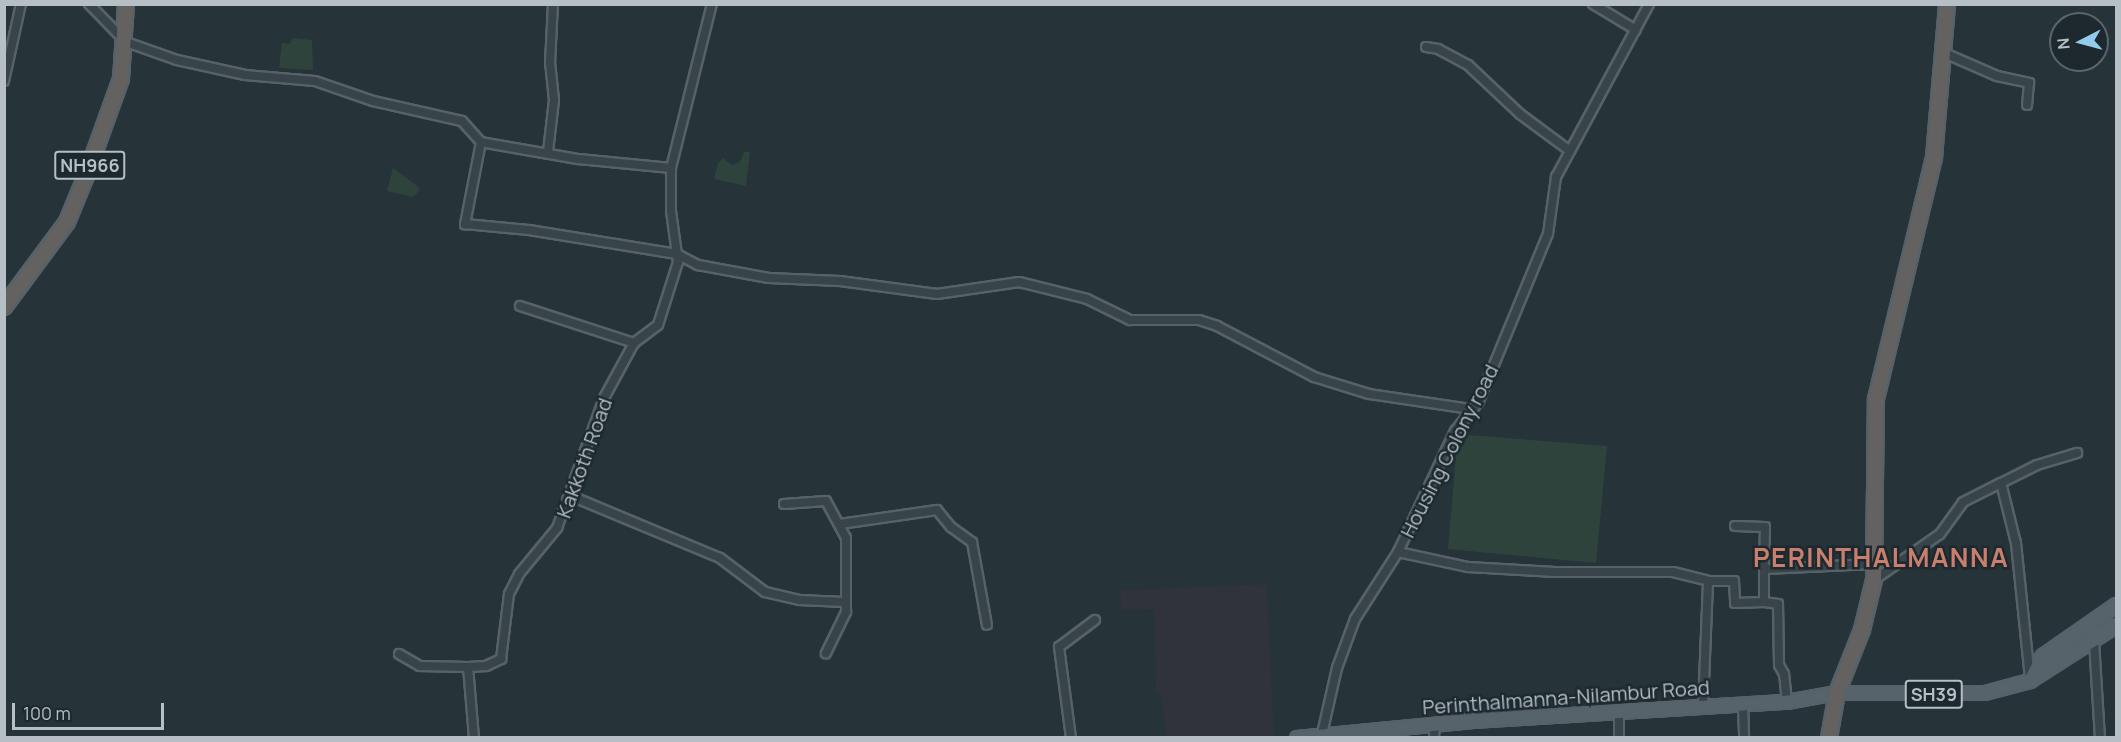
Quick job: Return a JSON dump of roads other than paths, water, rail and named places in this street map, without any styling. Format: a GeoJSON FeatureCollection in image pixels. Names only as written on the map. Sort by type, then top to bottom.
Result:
{"type":"FeatureCollection","features":[{"type":"Feature","properties":{"kind":"highway","name":"NH966"},"geometry":{"type":"LineString","coordinates":[[4,307],[68,222],[121,79],[126,42],[126,4]]}},
{"type":"Feature","properties":{"kind":"highway"},"geometry":{"type":"LineString","coordinates":[[1829,738],[1837,693],[1862,630],[1874,580],[1876,399],[1934,157],[1947,4]]}},
{"type":"Feature","properties":{"kind":"main road"},"geometry":{"type":"LineString","coordinates":[[2030,681],[2043,656],[2116,605]]}},
{"type":"Feature","properties":{"kind":"main road","name":"SH39"},"geometry":{"type":"LineString","coordinates":[[1837,693],[1985,693],[2030,681],[2116,626]]}},
{"type":"Feature","properties":{"kind":"main road","name":"Perinthalmanna-Nilambur Road"},"geometry":{"type":"LineString","coordinates":[[1297,738],[1435,724],[1787,702],[1837,693]]}},
{"type":"Feature","properties":{"kind":"street"},"geometry":{"type":"LineString","coordinates":[[4,81],[21,4]]}},
{"type":"Feature","properties":{"kind":"street"},"geometry":{"type":"LineString","coordinates":[[89,4],[126,42],[177,60],[245,75],[315,81],[373,101],[462,121],[481,142],[578,159],[672,168]]}},
{"type":"Feature","properties":{"kind":"street"},"geometry":{"type":"LineString","coordinates":[[548,152],[554,100],[550,63],[553,4]]}},
{"type":"Feature","properties":{"kind":"street","name":"Kakkoth Road"},"geometry":{"type":"LineString","coordinates":[[399,654],[420,666],[486,666],[501,659],[509,594],[519,574],[557,528],[571,496],[593,422],[634,343],[658,325],[678,261],[671,211],[672,168],[712,4]]}},
{"type":"Feature","properties":{"kind":"street"},"geometry":{"type":"LineString","coordinates":[[1593,4],[1636,30]]}},
{"type":"Feature","properties":{"kind":"street","name":"Housing Colony road"},"geometry":{"type":"LineString","coordinates":[[1317,735],[1337,668],[1355,619],[1398,552],[1438,464],[1470,409],[1479,401],[1490,378],[1548,234],[1556,177],[1649,4]]}},
{"type":"Feature","properties":{"kind":"street"},"geometry":{"type":"LineString","coordinates":[[1426,47],[1438,49],[1468,65],[1520,114],[1570,151]]}},
{"type":"Feature","properties":{"kind":"street"},"geometry":{"type":"LineString","coordinates":[[1942,52],[1997,76],[2029,83],[2027,105]]}},
{"type":"Feature","properties":{"kind":"street"},"geometry":{"type":"LineString","coordinates":[[481,142],[465,224],[529,230],[677,254],[698,265],[769,278],[840,281],[937,294],[1019,282],[1087,298],[1131,320],[1199,320],[1217,326],[1314,377],[1369,394],[1470,409]]}},
{"type":"Feature","properties":{"kind":"street"},"geometry":{"type":"LineString","coordinates":[[520,306],[634,343]]}},
{"type":"Feature","properties":{"kind":"street"},"geometry":{"type":"LineString","coordinates":[[1874,580],[1940,534],[1963,502],[2037,465],[2077,453]]}},
{"type":"Feature","properties":{"kind":"street"},"geometry":{"type":"LineString","coordinates":[[2001,483],[2016,543],[2030,681]]}},
{"type":"Feature","properties":{"kind":"street"},"geometry":{"type":"LineString","coordinates":[[571,496],[720,558],[765,592],[800,600],[844,602]]}},
{"type":"Feature","properties":{"kind":"street"},"geometry":{"type":"LineString","coordinates":[[784,504],[826,501],[840,524],[848,553],[844,602],[846,612],[826,653]]}},
{"type":"Feature","properties":{"kind":"street"},"geometry":{"type":"LineString","coordinates":[[840,524],[937,510],[951,527],[972,542],[987,625]]}},
{"type":"Feature","properties":{"kind":"street"},"geometry":{"type":"LineString","coordinates":[[1735,526],[1765,527],[1764,602]]}},
{"type":"Feature","properties":{"kind":"street"},"geometry":{"type":"LineString","coordinates":[[1398,552],[1468,567],[1555,572],[1673,572],[1707,581],[1734,581],[1735,603],[1778,604],[1779,665],[1784,674],[1787,702]]}},
{"type":"Feature","properties":{"kind":"street"},"geometry":{"type":"LineString","coordinates":[[1764,569],[1874,564]]}},
{"type":"Feature","properties":{"kind":"street"},"geometry":{"type":"LineString","coordinates":[[1703,707],[1707,581]]}},
{"type":"Feature","properties":{"kind":"street"},"geometry":{"type":"LineString","coordinates":[[1071,738],[1059,646],[1095,620]]}},
{"type":"Feature","properties":{"kind":"street"},"geometry":{"type":"LineString","coordinates":[[2094,641],[2100,738]]}},
{"type":"Feature","properties":{"kind":"street"},"geometry":{"type":"LineString","coordinates":[[468,667],[474,738]]}},
{"type":"Feature","properties":{"kind":"street"},"geometry":{"type":"LineString","coordinates":[[1743,705],[1744,738]]}},
{"type":"Feature","properties":{"kind":"street"},"geometry":{"type":"LineString","coordinates":[[1619,711],[1619,738]]}},
{"type":"Feature","properties":{"kind":"street"},"geometry":{"type":"LineString","coordinates":[[1434,738],[1435,724]]}},
{"type":"Feature","properties":{"kind":"district","name":"PERINTHALMANNA"},"geometry":{"type":"Point","coordinates":[1881,558]}}]}
